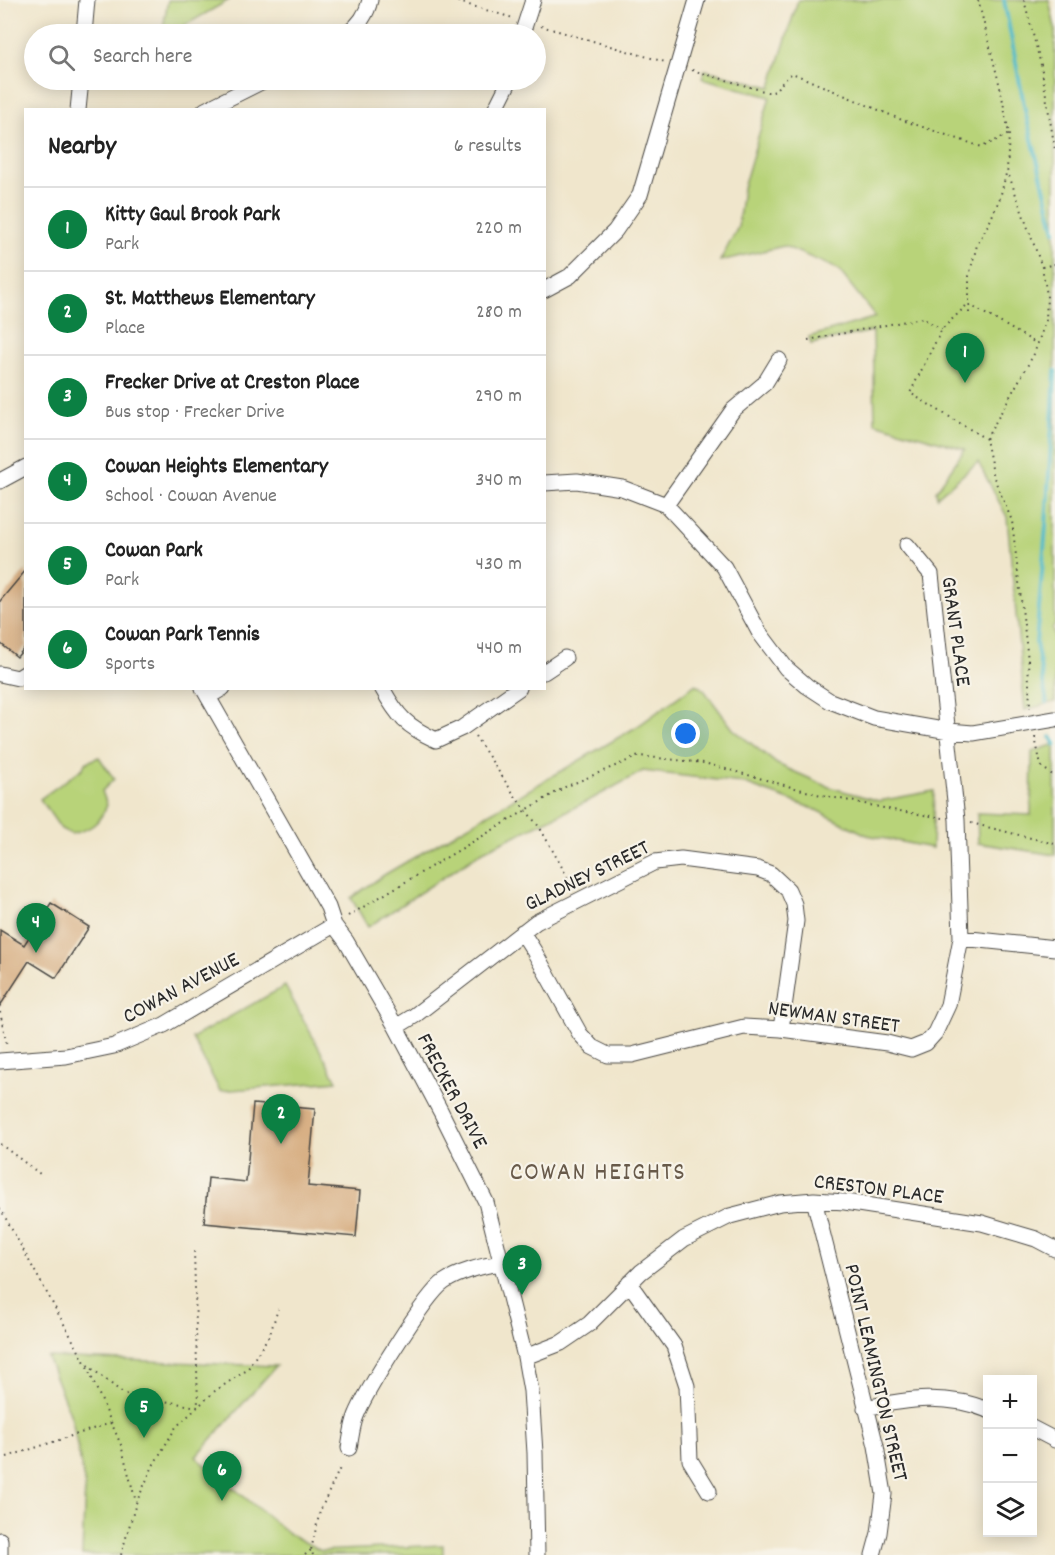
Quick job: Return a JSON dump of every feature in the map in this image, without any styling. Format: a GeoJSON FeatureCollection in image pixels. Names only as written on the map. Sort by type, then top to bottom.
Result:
{"type":"FeatureCollection","features":[{"type":"Feature","properties":{"kind":"street"},"geometry":{"type":"LineString","coordinates":[[85,24],[87,0]]}},
{"type":"Feature","properties":{"kind":"street"},"geometry":{"type":"LineString","coordinates":[[358,24],[370,0]]}},
{"type":"Feature","properties":{"kind":"street"},"geometry":{"type":"LineString","coordinates":[[525,24],[533,0]]}},
{"type":"Feature","properties":{"kind":"street"},"geometry":{"type":"LineString","coordinates":[[546,290],[570,276],[615,231],[640,195],[697,0]]}},
{"type":"Feature","properties":{"kind":"street"},"geometry":{"type":"LineString","coordinates":[[78,108],[80,90]]}},
{"type":"Feature","properties":{"kind":"street"},"geometry":{"type":"LineString","coordinates":[[209,108],[245,90]]}},
{"type":"Feature","properties":{"kind":"street"},"geometry":{"type":"LineString","coordinates":[[496,108],[505,90]]}},
{"type":"Feature","properties":{"kind":"street"},"geometry":{"type":"LineString","coordinates":[[666,505],[733,410],[765,383],[779,360]]}},
{"type":"Feature","properties":{"kind":"street"},"geometry":{"type":"LineString","coordinates":[[0,481],[24,468]]}},
{"type":"Feature","properties":{"kind":"street"},"geometry":{"type":"LineString","coordinates":[[546,483],[577,481],[622,488],[666,505],[724,567],[759,632],[786,668],[807,686],[830,701],[874,718],[973,733],[1055,719]]}},
{"type":"Feature","properties":{"kind":"street","name":"GRANT PLACE"},"geometry":{"type":"LineString","coordinates":[[907,545],[931,574],[949,731]]}},
{"type":"Feature","properties":{"kind":"street"},"geometry":{"type":"LineString","coordinates":[[546,671],[565,658]]}},
{"type":"Feature","properties":{"kind":"street"},"geometry":{"type":"LineString","coordinates":[[0,674],[18,678],[24,674]]}},
{"type":"Feature","properties":{"kind":"street"},"geometry":{"type":"LineString","coordinates":[[383,690],[395,712],[415,730],[436,740],[462,728],[516,690]]}},
{"type":"Feature","properties":{"kind":"street","name":"FRECKER DRIVE"},"geometry":{"type":"LineString","coordinates":[[206,693],[328,907],[334,925],[346,941],[396,1027],[486,1202],[525,1357],[531,1391],[537,1555]]}},
{"type":"Feature","properties":{"kind":"street","name":"NEWMAN STREET"},"geometry":{"type":"LineString","coordinates":[[522,932],[579,1034],[592,1047],[616,1056],[625,1056],[737,1028],[759,1027],[887,1043],[911,1049],[926,1043],[935,1033],[948,1005],[961,938],[957,820],[949,731]]}},
{"type":"Feature","properties":{"kind":"street","name":"GLADNEY STREET"},"geometry":{"type":"LineString","coordinates":[[396,1027],[414,1016],[522,932],[581,897],[655,861],[681,859],[764,871],[783,883],[792,897],[796,912],[781,1029]]}},
{"type":"Feature","properties":{"kind":"street","name":"COWAN AVENUE"},"geometry":{"type":"LineString","coordinates":[[0,1061],[66,1056],[114,1046],[164,1025],[334,925]]}},
{"type":"Feature","properties":{"kind":"street"},"geometry":{"type":"LineString","coordinates":[[961,938],[1055,948]]}},
{"type":"Feature","properties":{"kind":"street","name":"CRESTON PLACE"},"geometry":{"type":"LineString","coordinates":[[525,1357],[561,1343],[589,1324],[629,1283],[684,1239],[730,1216],[780,1203],[814,1200],[845,1202],[982,1223],[1036,1239],[1055,1250]]}},
{"type":"Feature","properties":{"kind":"street","name":"POINT LEAMINGTON STREET"},"geometry":{"type":"LineString","coordinates":[[814,1200],[876,1446],[884,1494],[879,1533],[873,1555]]}},
{"type":"Feature","properties":{"kind":"street"},"geometry":{"type":"LineString","coordinates":[[350,1448],[355,1417],[377,1377],[429,1297],[445,1282],[487,1264],[500,1264]]}},
{"type":"Feature","properties":{"kind":"street"},"geometry":{"type":"LineString","coordinates":[[629,1283],[674,1346],[687,1386],[690,1461],[709,1491]]}},
{"type":"Feature","properties":{"kind":"street"},"geometry":{"type":"LineString","coordinates":[[865,1408],[927,1398],[969,1402],[983,1408]]}},
{"type":"Feature","properties":{"kind":"street"},"geometry":{"type":"LineString","coordinates":[[1034,1429],[1055,1440]]}},
{"type":"Feature","properties":{"kind":"street"},"geometry":{"type":"LineString","coordinates":[[0,1540],[0,1555]]}},
{"type":"Feature","properties":{"kind":"path"},"geometry":{"type":"LineString","coordinates":[[452,0],[513,18]]}},
{"type":"Feature","properties":{"kind":"path"},"geometry":{"type":"LineString","coordinates":[[969,313],[969,276],[977,245],[1000,198],[1007,170],[1009,134],[978,0]]}},
{"type":"Feature","properties":{"kind":"path"},"geometry":{"type":"LineString","coordinates":[[1024,0],[1041,65],[1055,150]]}},
{"type":"Feature","properties":{"kind":"path"},"geometry":{"type":"LineString","coordinates":[[546,27],[665,62]]}},
{"type":"Feature","properties":{"kind":"path"},"geometry":{"type":"LineString","coordinates":[[691,69],[767,92],[773,92],[792,73],[902,120],[982,147],[1009,134]]}},
{"type":"Feature","properties":{"kind":"path"},"geometry":{"type":"LineString","coordinates":[[1007,170],[1042,267],[1047,295],[1046,320],[1034,354],[986,439],[994,478],[1012,520],[1028,660],[1031,711]]}},
{"type":"Feature","properties":{"kind":"path"},"geometry":{"type":"LineString","coordinates":[[1042,267],[1054,264]]}},
{"type":"Feature","properties":{"kind":"path"},"geometry":{"type":"LineString","coordinates":[[968,304],[942,328],[910,393],[986,439]]}},
{"type":"Feature","properties":{"kind":"path"},"geometry":{"type":"LineString","coordinates":[[968,304],[1036,343]]}},
{"type":"Feature","properties":{"kind":"path"},"geometry":{"type":"LineString","coordinates":[[808,340],[922,318],[942,328]]}},
{"type":"Feature","properties":{"kind":"path"},"geometry":{"type":"LineString","coordinates":[[472,731],[525,810],[540,828],[573,887]]}},
{"type":"Feature","properties":{"kind":"path"},"geometry":{"type":"LineString","coordinates":[[1035,737],[1041,766],[1055,777]]}},
{"type":"Feature","properties":{"kind":"path"},"geometry":{"type":"LineString","coordinates":[[348,916],[566,787],[639,756],[704,763],[817,794],[893,810],[946,818]]}},
{"type":"Feature","properties":{"kind":"path"},"geometry":{"type":"LineString","coordinates":[[970,823],[1055,844]]}},
{"type":"Feature","properties":{"kind":"path"},"geometry":{"type":"LineString","coordinates":[[0,1012],[7,1046]]}},
{"type":"Feature","properties":{"kind":"path"},"geometry":{"type":"LineString","coordinates":[[0,1144],[40,1174]]}},
{"type":"Feature","properties":{"kind":"path"},"geometry":{"type":"LineString","coordinates":[[0,1208],[86,1364],[121,1445],[136,1503]]}},
{"type":"Feature","properties":{"kind":"path"},"geometry":{"type":"LineString","coordinates":[[194,1249],[198,1407]]}},
{"type":"Feature","properties":{"kind":"path"},"geometry":{"type":"LineString","coordinates":[[121,1555],[136,1503],[154,1464],[177,1427],[215,1391],[247,1370],[270,1334],[278,1309]]}},
{"type":"Feature","properties":{"kind":"path"},"geometry":{"type":"LineString","coordinates":[[86,1364],[124,1394],[198,1407]]}},
{"type":"Feature","properties":{"kind":"path"},"geometry":{"type":"LineString","coordinates":[[7,1457],[111,1423]]}},
{"type":"Feature","properties":{"kind":"path"},"geometry":{"type":"LineString","coordinates":[[313,1555],[311,1550],[320,1510],[340,1468]]}},
{"type":"Feature","properties":{"kind":"path"},"geometry":{"type":"LineString","coordinates":[[305,1555],[311,1550]]}},
{"type":"Feature","properties":{"kind":"green space"},"geometry":{"type":"Polygon","coordinates":[[[168,0],[229,0],[187,24],[164,24],[168,0]]]}},
{"type":"Feature","properties":{"kind":"green space"},"geometry":{"type":"Polygon","coordinates":[[[798,0],[1049,0],[1055,28],[1055,625],[1052,629],[1055,638],[1055,702],[1025,710],[1007,517],[978,462],[937,497],[936,491],[965,449],[875,423],[873,331],[811,344],[809,337],[876,317],[838,269],[784,246],[720,261],[738,227],[743,188],[770,97],[702,78],[705,70],[771,87],[798,0]]]}},
{"type":"Feature","properties":{"kind":"green space"},"geometry":{"type":"Polygon","coordinates":[[[696,684],[704,690],[733,729],[777,764],[829,787],[879,801],[934,791],[932,848],[867,835],[814,809],[742,783],[643,771],[590,800],[483,851],[368,927],[351,898],[384,875],[638,726],[696,684]]]}},
{"type":"Feature","properties":{"kind":"green space"},"geometry":{"type":"Polygon","coordinates":[[[1055,744],[1055,855],[978,843],[977,813],[1031,815],[1032,752],[1055,744]]]}},
{"type":"Feature","properties":{"kind":"green space"},"geometry":{"type":"Polygon","coordinates":[[[99,757],[114,779],[102,791],[107,805],[94,825],[71,834],[61,829],[40,799],[83,768],[85,763],[99,757]]]}},
{"type":"Feature","properties":{"kind":"green space"},"geometry":{"type":"Polygon","coordinates":[[[285,986],[337,1081],[220,1091],[192,1038],[285,986]]]}},
{"type":"Feature","properties":{"kind":"green space"},"geometry":{"type":"Polygon","coordinates":[[[47,1357],[276,1366],[196,1457],[288,1533],[321,1551],[443,1545],[443,1555],[82,1555],[85,1486],[72,1419],[47,1357]]]}},
{"type":"Feature","properties":{"kind":"building"},"geometry":{"type":"Polygon","coordinates":[[[24,572],[24,648],[17,657],[0,643],[0,601],[24,572]]]}},
{"type":"Feature","properties":{"kind":"building"},"geometry":{"type":"Polygon","coordinates":[[[51,903],[89,927],[56,978],[29,961],[0,1006],[0,930],[24,945],[51,903]]]}},
{"type":"Feature","properties":{"kind":"building"},"geometry":{"type":"Polygon","coordinates":[[[253,1104],[315,1109],[308,1186],[360,1191],[356,1237],[204,1223],[208,1178],[246,1182],[253,1104]]]}},
{"type":"Feature","properties":{"kind":"waterway"},"geometry":{"type":"LineString","coordinates":[[1004,0],[1026,115],[1055,231]]}},
{"type":"Feature","properties":{"kind":"waterway"},"geometry":{"type":"LineString","coordinates":[[1047,703],[1036,643],[1046,526],[1055,371]]}},
{"type":"Feature","properties":{"kind":"waterway"},"geometry":{"type":"LineString","coordinates":[[1051,737],[1055,745]]}},
{"type":"Feature","properties":{"kind":"place","name":"Kitty Gaul Brook Park"},"geometry":{"type":"Point","coordinates":[965,383]}},
{"type":"Feature","properties":{"kind":"place","name":"Cowan Heights Elementary"},"geometry":{"type":"Point","coordinates":[36,953]}},
{"type":"Feature","properties":{"kind":"place","name":"St. Matthews Elementary"},"geometry":{"type":"Point","coordinates":[281,1144]}},
{"type":"Feature","properties":{"kind":"place","name":"Frecker Drive at Creston Place"},"geometry":{"type":"Point","coordinates":[522,1295]}},
{"type":"Feature","properties":{"kind":"place","name":"Cowan Park"},"geometry":{"type":"Point","coordinates":[144,1438]}},
{"type":"Feature","properties":{"kind":"place","name":"Cowan Park Tennis"},"geometry":{"type":"Point","coordinates":[222,1501]}},
{"type":"Feature","properties":{"kind":"district","name":"COWAN HEIGHTS"},"geometry":{"type":"Point","coordinates":[598,1170]}}]}
